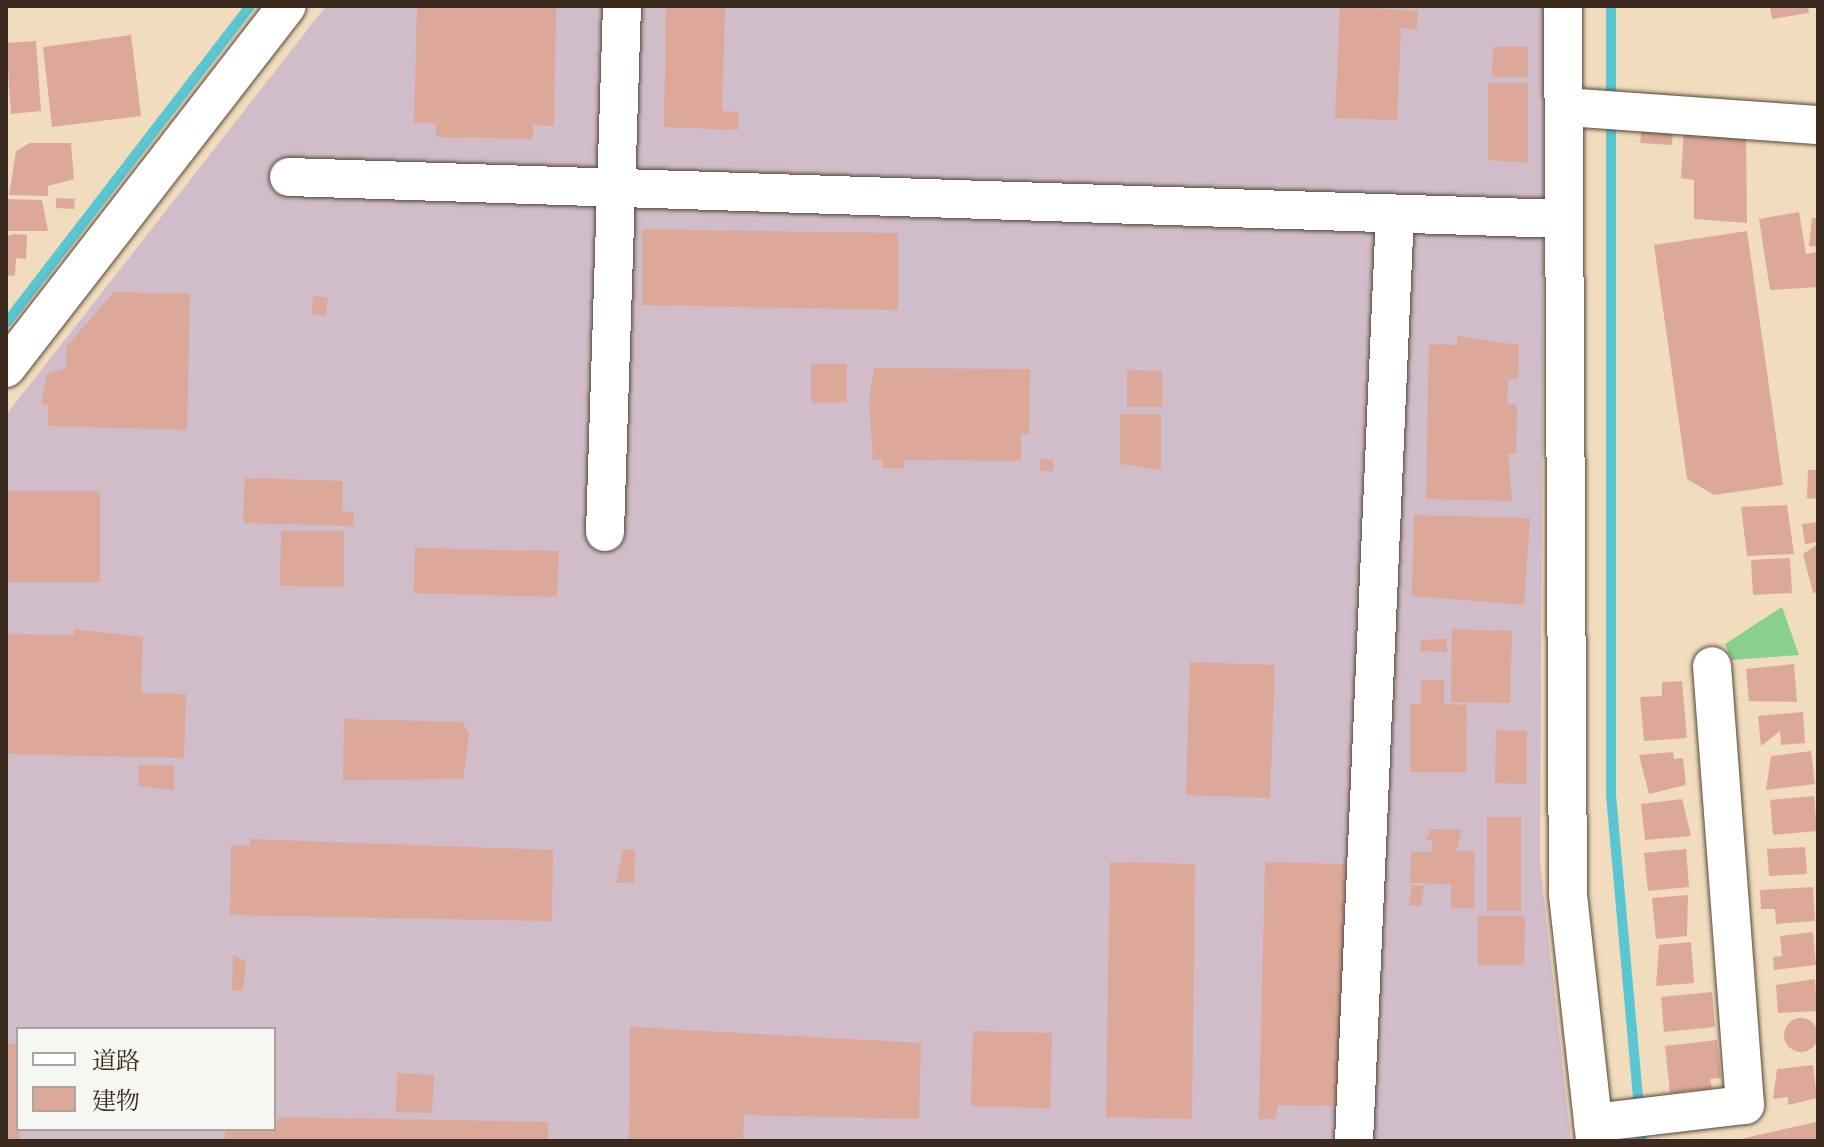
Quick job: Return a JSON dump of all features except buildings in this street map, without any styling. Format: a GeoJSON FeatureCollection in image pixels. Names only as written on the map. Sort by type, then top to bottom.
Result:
{"type":"FeatureCollection","features":[{"type":"Feature","properties":{"kind":"street"},"geometry":{"type":"LineString","coordinates":[[6,368],[287,6]]}},
{"type":"Feature","properties":{"kind":"street"},"geometry":{"type":"LineString","coordinates":[[605,532],[622,6]]}},
{"type":"Feature","properties":{"kind":"street"},"geometry":{"type":"LineString","coordinates":[[1563,6],[1566,107],[1568,895],[1594,1132],[1745,1105],[1712,666]]}},
{"type":"Feature","properties":{"kind":"street"},"geometry":{"type":"LineString","coordinates":[[1566,107],[1818,125]]}},
{"type":"Feature","properties":{"kind":"street"},"geometry":{"type":"LineString","coordinates":[[289,177],[1564,219]]}},
{"type":"Feature","properties":{"kind":"street"},"geometry":{"type":"LineString","coordinates":[[1354,1141],[1395,214]]}},
{"type":"Feature","properties":{"kind":"shaded area"},"geometry":{"type":"Polygon","coordinates":[[[326,6],[1545,6],[1540,862],[1571,1141],[6,1141],[6,415],[326,6]]]}},
{"type":"Feature","properties":{"kind":"green space"},"geometry":{"type":"Polygon","coordinates":[[[1782,607],[1799,655],[1732,660],[1725,644],[1782,607]]]}},
{"type":"Feature","properties":{"kind":"waterway"},"geometry":{"type":"LineString","coordinates":[[6,323],[250,6]]}},
{"type":"Feature","properties":{"kind":"waterway"},"geometry":{"type":"LineString","coordinates":[[1611,6],[1611,795],[1642,1141]]}}]}
